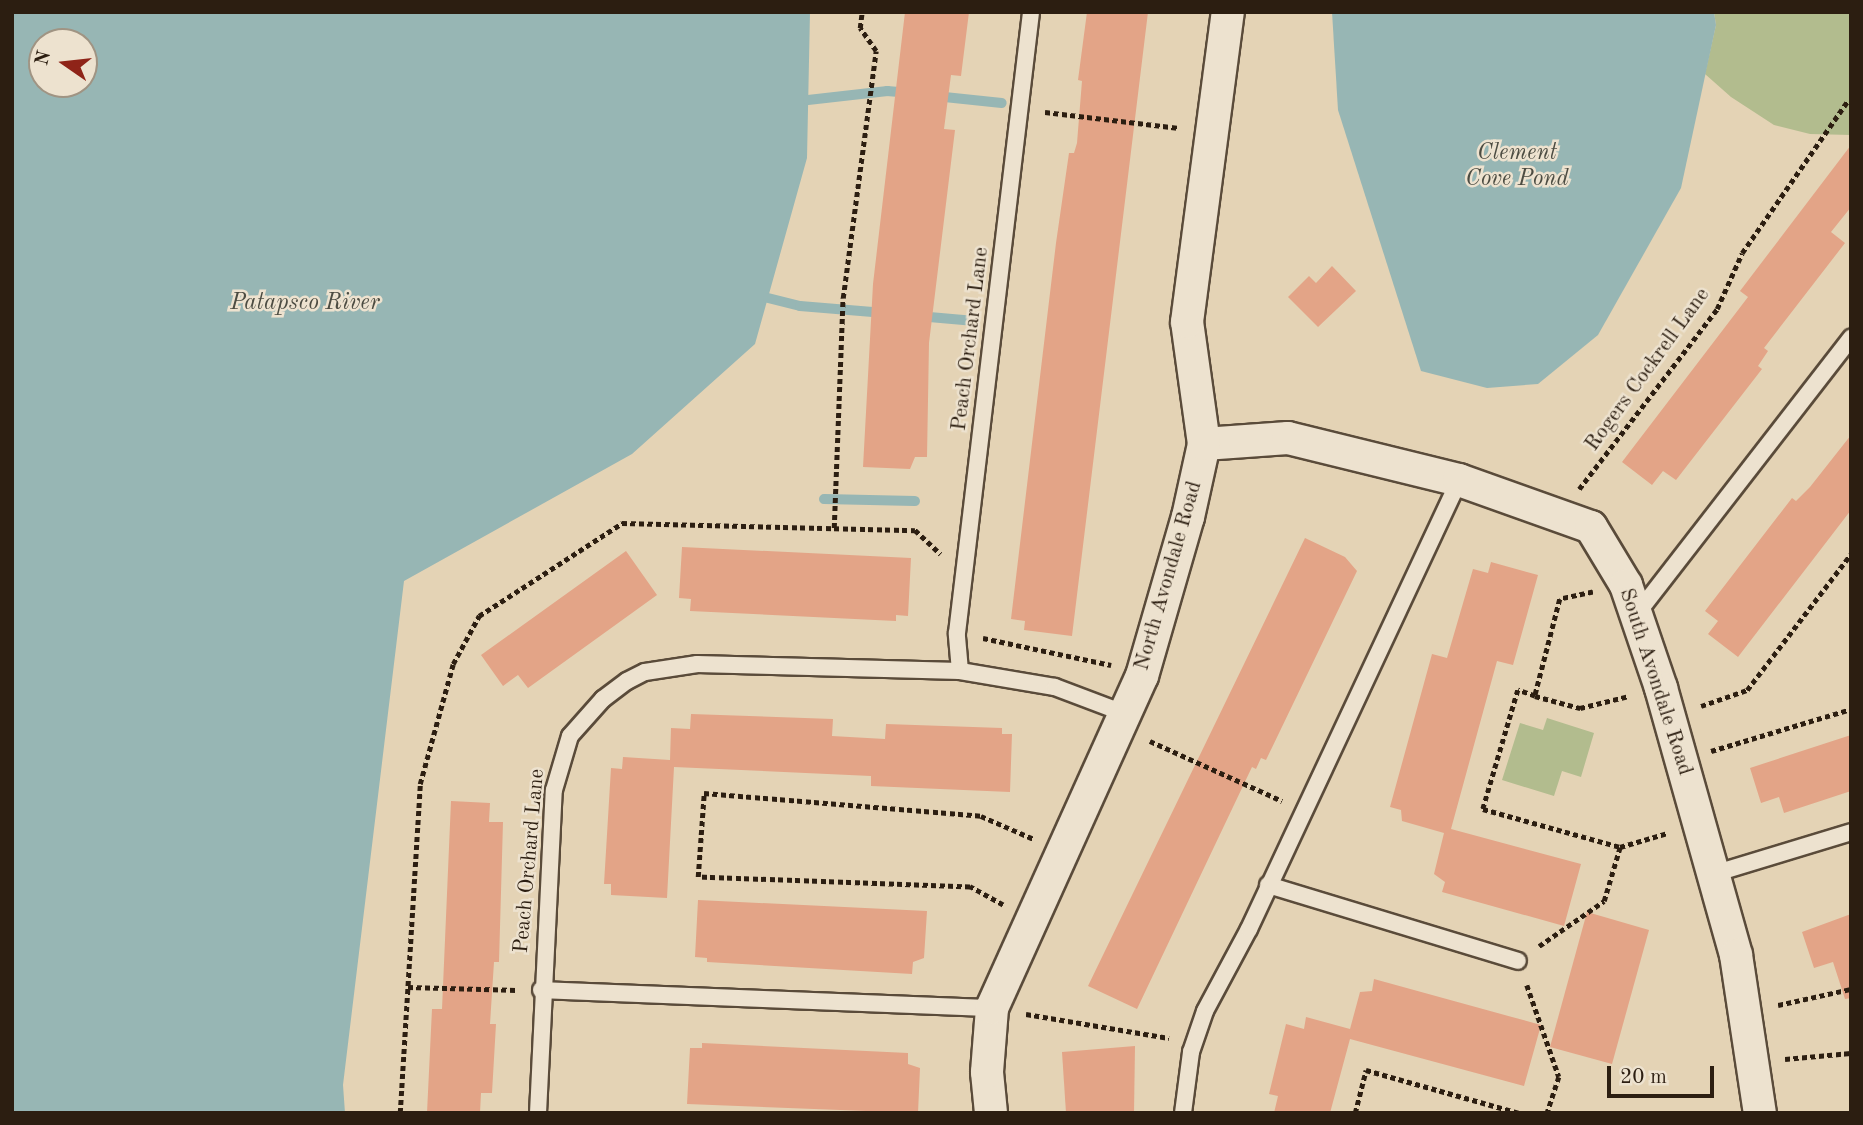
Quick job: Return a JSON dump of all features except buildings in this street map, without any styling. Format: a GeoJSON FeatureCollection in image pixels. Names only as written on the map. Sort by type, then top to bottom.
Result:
{"type":"FeatureCollection","features":[{"type":"Feature","properties":{"kind":"street","name":"North Avondale Road"},"geometry":{"type":"LineString","coordinates":[[991,1113],[986,1072],[992,1008],[1123,721],[1158,628],[1204,444],[1187,322],[1228,12]]}},
{"type":"Feature","properties":{"kind":"street","name":"South Avondale Road"},"geometry":{"type":"LineString","coordinates":[[1204,444],[1288,438],[1459,480],[1561,513],[1591,527],[1626,585],[1634,617],[1665,703],[1713,874],[1746,1010],[1760,1113]]}},
{"type":"Feature","properties":{"kind":"lane","name":"Peach Orchard Lane"},"geometry":{"type":"LineString","coordinates":[[960,671],[957,633],[1017,109],[1031,12]]}},
{"type":"Feature","properties":{"kind":"lane"},"geometry":{"type":"LineString","coordinates":[[1634,617],[1851,338]]}},
{"type":"Feature","properties":{"kind":"lane"},"geometry":{"type":"LineString","coordinates":[[1183,1113],[1194,1042],[1459,480]]}},
{"type":"Feature","properties":{"kind":"lane","name":"Peach Orchard Lane"},"geometry":{"type":"LineString","coordinates":[[538,1113],[541,990],[554,790],[560,758],[583,720],[611,693],[645,672],[697,664],[960,671],[1055,687],[1123,721]]}},
{"type":"Feature","properties":{"kind":"lane"},"geometry":{"type":"LineString","coordinates":[[1713,874],[1851,832]]}},
{"type":"Feature","properties":{"kind":"lane"},"geometry":{"type":"LineString","coordinates":[[1268,885],[1518,961]]}},
{"type":"Feature","properties":{"kind":"lane"},"geometry":{"type":"LineString","coordinates":[[541,990],[992,1008]]}},
{"type":"Feature","properties":{"kind":"path"},"geometry":{"type":"LineString","coordinates":[[834,528],[843,298],[867,102],[873,81],[876,51],[860,28],[862,12]]}},
{"type":"Feature","properties":{"kind":"path","name":"Rogers Cockrell Lane"},"geometry":{"type":"LineString","coordinates":[[1561,513],[1717,309],[1742,254],[1847,102]]}},
{"type":"Feature","properties":{"kind":"path"},"geometry":{"type":"LineString","coordinates":[[1017,109],[1213,132]]}},
{"type":"Feature","properties":{"kind":"path"},"geometry":{"type":"LineString","coordinates":[[1700,825],[1620,847],[1483,809],[1518,691],[1580,708],[1665,703],[1746,690],[1851,554]]}},
{"type":"Feature","properties":{"kind":"path"},"geometry":{"type":"LineString","coordinates":[[1535,696],[1560,599],[1626,585]]}},
{"type":"Feature","properties":{"kind":"path"},"geometry":{"type":"LineString","coordinates":[[1681,760],[1851,709]]}},
{"type":"Feature","properties":{"kind":"path"},"geometry":{"type":"LineString","coordinates":[[1123,721],[1303,811]]}},
{"type":"Feature","properties":{"kind":"path"},"geometry":{"type":"LineString","coordinates":[[1030,920],[970,887],[698,877],[704,793],[981,816],[1064,852]]}},
{"type":"Feature","properties":{"kind":"path"},"geometry":{"type":"LineString","coordinates":[[1547,1113],[1559,1077],[1518,961],[1604,901],[1620,847]]}},
{"type":"Feature","properties":{"kind":"path"},"geometry":{"type":"LineString","coordinates":[[408,987],[541,990]]}},
{"type":"Feature","properties":{"kind":"path"},"geometry":{"type":"LineString","coordinates":[[1746,1010],[1851,989]]}},
{"type":"Feature","properties":{"kind":"path"},"geometry":{"type":"LineString","coordinates":[[992,1008],[1194,1042]]}},
{"type":"Feature","properties":{"kind":"path"},"geometry":{"type":"LineString","coordinates":[[1753,1062],[1851,1053]]}},
{"type":"Feature","properties":{"kind":"path"},"geometry":{"type":"LineString","coordinates":[[1355,1113],[1366,1070],[1519,1113]]}},
{"type":"Feature","properties":{"kind":"green space"},"geometry":{"type":"Polygon","coordinates":[[[1714,12],[1851,12],[1851,135],[1810,134],[1774,125],[1731,97],[1705,74],[1716,25],[1714,12]]]}},
{"type":"Feature","properties":{"kind":"green space"},"geometry":{"type":"Polygon","coordinates":[[[1547,718],[1594,733],[1581,777],[1562,771],[1554,796],[1502,780],[1520,723],[1543,730],[1547,718]]]}},
{"type":"Feature","properties":{"kind":"water","name":"Patapsco River"},"geometry":{"type":"Polygon","coordinates":[[[12,12],[810,12],[807,158],[755,344],[632,454],[404,581],[343,1085],[345,1113],[12,1113],[12,12]]]}},
{"type":"Feature","properties":{"kind":"water","name":"Clement Cove Pond"},"geometry":{"type":"Polygon","coordinates":[[[1332,12],[1714,12],[1716,25],[1681,188],[1598,335],[1538,384],[1487,388],[1421,371],[1338,110],[1332,12]]]}},
{"type":"Feature","properties":{"kind":"waterway"},"geometry":{"type":"LineString","coordinates":[[808,100],[887,91],[908,93]]}},
{"type":"Feature","properties":{"kind":"waterway"},"geometry":{"type":"LineString","coordinates":[[935,96],[1002,103]]}},
{"type":"Feature","properties":{"kind":"waterway"},"geometry":{"type":"LineString","coordinates":[[768,298],[800,306],[885,313]]}},
{"type":"Feature","properties":{"kind":"waterway"},"geometry":{"type":"LineString","coordinates":[[918,316],[975,321]]}},
{"type":"Feature","properties":{"kind":"waterway"},"geometry":{"type":"LineString","coordinates":[[824,499],[915,501]]}}]}
